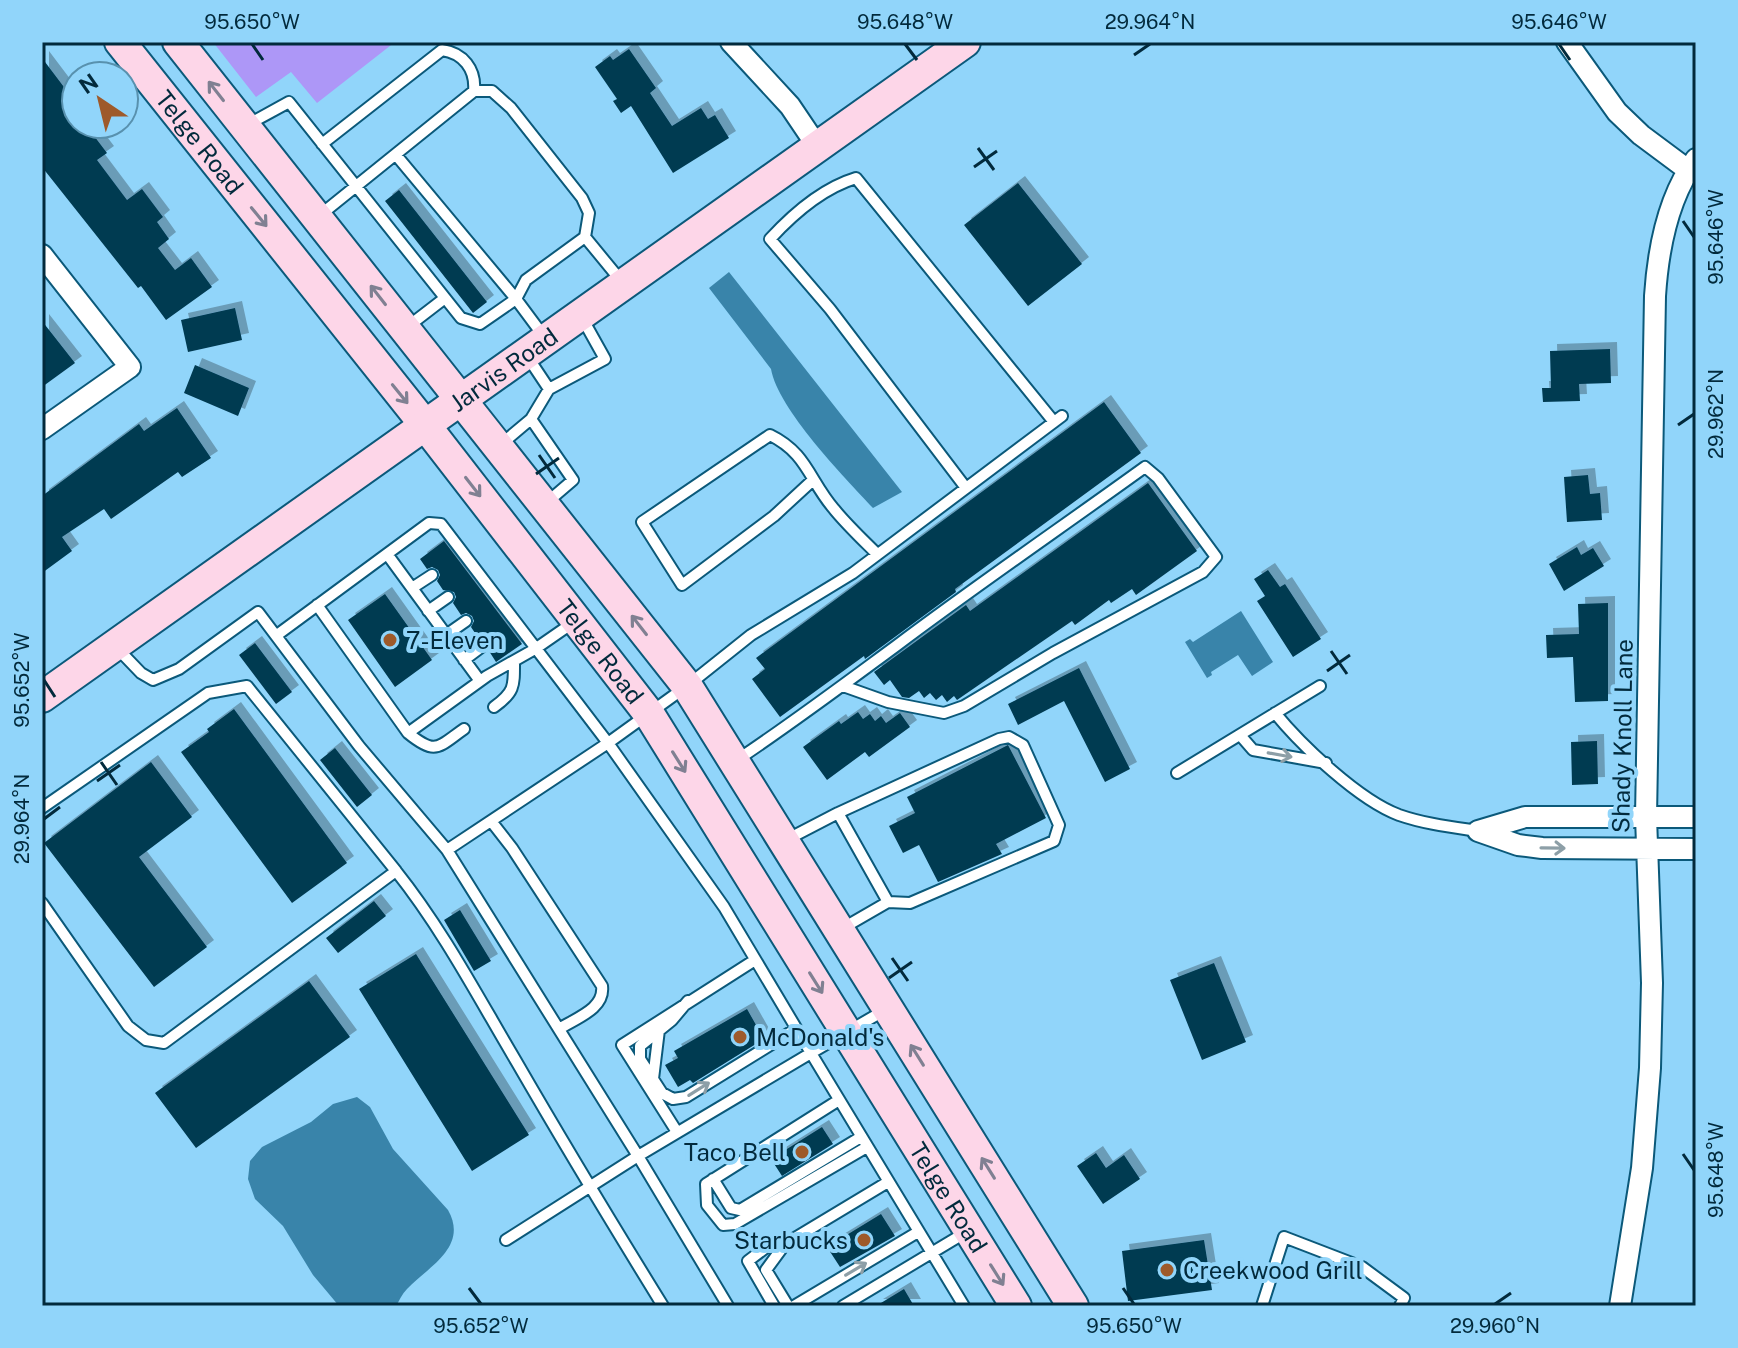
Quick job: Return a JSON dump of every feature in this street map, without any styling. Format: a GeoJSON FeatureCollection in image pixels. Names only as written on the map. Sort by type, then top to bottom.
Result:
{"type":"FeatureCollection","features":[{"type":"Feature","properties":{"kind":"main road","name":"Telge Road"},"geometry":{"type":"LineString","coordinates":[[120,42],[578,619],[649,714],[1016,1306]]}},
{"type":"Feature","properties":{"kind":"main road","name":"Telge Road"},"geometry":{"type":"LineString","coordinates":[[178,42],[687,686],[1073,1306]]}},
{"type":"Feature","properties":{"kind":"main road","name":"Jarvis Road"},"geometry":{"type":"LineString","coordinates":[[42,697],[965,42]]}},
{"type":"Feature","properties":{"kind":"main road"},"geometry":{"type":"LineString","coordinates":[[210,156],[244,127]]}},
{"type":"Feature","properties":{"kind":"street"},"geometry":{"type":"LineString","coordinates":[[731,42],[790,106],[817,146]]}},
{"type":"Feature","properties":{"kind":"street"},"geometry":{"type":"LineString","coordinates":[[1567,42],[1617,112],[1641,135],[1692,165]]}},
{"type":"Feature","properties":{"kind":"street","name":"Shady Knoll Lane"},"geometry":{"type":"LineString","coordinates":[[1620,1306],[1642,1168],[1650,1068],[1652,983],[1646,817],[1656,282],[1658,256],[1666,228],[1692,165]]}},
{"type":"Feature","properties":{"kind":"street"},"geometry":{"type":"LineString","coordinates":[[42,255],[130,367],[42,429]]}},
{"type":"Feature","properties":{"kind":"street"},"geometry":{"type":"LineString","coordinates":[[1478,831],[1525,817],[1696,817]]}},
{"type":"Feature","properties":{"kind":"street"},"geometry":{"type":"LineString","coordinates":[[1478,831],[1518,845],[1542,848],[1696,849]]}},
{"type":"Feature","properties":{"kind":"lane"},"geometry":{"type":"LineString","coordinates":[[322,144],[442,50],[455,52],[470,67],[474,91]]}},
{"type":"Feature","properties":{"kind":"lane"},"geometry":{"type":"LineString","coordinates":[[244,127],[289,102],[322,144],[357,187],[461,318],[480,324],[516,299],[526,280],[585,237],[589,213],[582,198],[502,99],[492,91],[474,91],[357,187],[316,218]]}},
{"type":"Feature","properties":{"kind":"lane"},"geometry":{"type":"LineString","coordinates":[[396,155],[516,299],[549,389]]}},
{"type":"Feature","properties":{"kind":"lane"},"geometry":{"type":"LineString","coordinates":[[447,850],[608,743],[751,635],[853,573],[1058,419],[856,178],[846,181],[793,215],[770,239],[830,309],[966,488]]}},
{"type":"Feature","properties":{"kind":"lane"},"geometry":{"type":"LineString","coordinates":[[585,237],[624,284]]}},
{"type":"Feature","properties":{"kind":"lane"},"geometry":{"type":"LineString","coordinates":[[405,329],[445,298]]}},
{"type":"Feature","properties":{"kind":"lane"},"geometry":{"type":"LineString","coordinates":[[498,447],[531,419],[549,389],[605,359],[581,315]]}},
{"type":"Feature","properties":{"kind":"lane"},"geometry":{"type":"LineString","coordinates":[[531,419],[573,480],[544,505]]}},
{"type":"Feature","properties":{"kind":"lane"},"geometry":{"type":"LineString","coordinates":[[813,480],[774,516],[682,585],[642,522],[770,435],[786,443],[799,455],[834,509],[877,554]]}},
{"type":"Feature","properties":{"kind":"lane"},"geometry":{"type":"LineString","coordinates":[[735,761],[1145,467],[1158,478],[1216,557],[1203,572],[1053,653],[964,706],[944,713],[888,702],[843,686]]}},
{"type":"Feature","properties":{"kind":"lane"},"geometry":{"type":"LineString","coordinates":[[277,635],[429,523],[441,524],[513,625],[608,743],[724,907],[964,1306]]}},
{"type":"Feature","properties":{"kind":"lane"},"geometry":{"type":"LineString","coordinates":[[387,554],[480,681]]}},
{"type":"Feature","properties":{"kind":"lane"},"geometry":{"type":"LineString","coordinates":[[412,588],[432,575]]}},
{"type":"Feature","properties":{"kind":"lane"},"geometry":{"type":"LineString","coordinates":[[428,611],[448,597]]}},
{"type":"Feature","properties":{"kind":"lane"},"geometry":{"type":"LineString","coordinates":[[317,605],[408,733],[427,748],[437,748],[464,729]]}},
{"type":"Feature","properties":{"kind":"lane"},"geometry":{"type":"LineString","coordinates":[[114,646],[141,673],[153,680],[179,669],[258,612],[359,746],[447,850],[728,1306]]}},
{"type":"Feature","properties":{"kind":"lane"},"geometry":{"type":"LineString","coordinates":[[408,733],[480,681],[578,619]]}},
{"type":"Feature","properties":{"kind":"lane"},"geometry":{"type":"LineString","coordinates":[[446,635],[466,621]]}},
{"type":"Feature","properties":{"kind":"lane"},"geometry":{"type":"LineString","coordinates":[[464,660],[484,645]]}},
{"type":"Feature","properties":{"kind":"lane"},"geometry":{"type":"LineString","coordinates":[[494,707],[514,687],[514,661]]}},
{"type":"Feature","properties":{"kind":"lane"},"geometry":{"type":"LineString","coordinates":[[42,808],[208,693],[247,686],[416,897],[663,1306]]}},
{"type":"Feature","properties":{"kind":"lane"},"geometry":{"type":"LineString","coordinates":[[1177,773],[1320,686]]}},
{"type":"Feature","properties":{"kind":"lane"},"geometry":{"type":"LineString","coordinates":[[1275,713],[1292,734],[1358,791],[1395,814],[1429,824],[1478,831]]}},
{"type":"Feature","properties":{"kind":"lane"},"geometry":{"type":"LineString","coordinates":[[1240,735],[1253,750],[1326,763]]}},
{"type":"Feature","properties":{"kind":"lane"},"geometry":{"type":"LineString","coordinates":[[784,841],[999,739],[1009,737],[1023,745],[1059,825],[1054,841],[910,903],[888,902],[840,930]]}},
{"type":"Feature","properties":{"kind":"lane"},"geometry":{"type":"LineString","coordinates":[[838,813],[888,902]]}},
{"type":"Feature","properties":{"kind":"lane"},"geometry":{"type":"LineString","coordinates":[[491,821],[602,986],[603,995],[598,1005],[559,1029]]}},
{"type":"Feature","properties":{"kind":"lane"},"geometry":{"type":"LineString","coordinates":[[42,903],[128,1026],[146,1040],[164,1043],[396,871]]}},
{"type":"Feature","properties":{"kind":"lane"},"geometry":{"type":"LineString","coordinates":[[677,1132],[622,1045],[755,960]]}},
{"type":"Feature","properties":{"kind":"lane"},"geometry":{"type":"LineString","coordinates":[[688,1001],[672,1020],[640,1046],[640,1059],[662,1093],[673,1099],[686,1097],[796,1029]]}},
{"type":"Feature","properties":{"kind":"lane"},"geometry":{"type":"LineString","coordinates":[[506,1240],[677,1132],[888,1008]]}},
{"type":"Feature","properties":{"kind":"lane"},"geometry":{"type":"LineString","coordinates":[[653,1079],[659,1030]]}},
{"type":"Feature","properties":{"kind":"lane"},"geometry":{"type":"LineString","coordinates":[[710,1182],[839,1100]]}},
{"type":"Feature","properties":{"kind":"lane"},"geometry":{"type":"LineString","coordinates":[[710,1182],[707,1205],[723,1225],[735,1224],[864,1142]]}},
{"type":"Feature","properties":{"kind":"lane"},"geometry":{"type":"LineString","coordinates":[[710,1182],[731,1208],[740,1210],[864,1142]]}},
{"type":"Feature","properties":{"kind":"lane"},"geometry":{"type":"LineString","coordinates":[[888,1182],[785,1244],[766,1270],[791,1306],[918,1232]]}},
{"type":"Feature","properties":{"kind":"lane"},"geometry":{"type":"LineString","coordinates":[[843,1306],[969,1230]]}},
{"type":"Feature","properties":{"kind":"lane"},"geometry":{"type":"LineString","coordinates":[[1262,1306],[1284,1237],[1362,1267],[1404,1298],[1400,1306]]}},
{"type":"Feature","properties":{"kind":"lane"},"geometry":{"type":"LineString","coordinates":[[774,1306],[748,1261],[773,1242],[785,1244]]}},
{"type":"Feature","properties":{"kind":"shaded area"},"geometry":{"type":"Polygon","coordinates":[[[213,42],[395,42],[317,103],[291,72],[256,97],[213,42]]]}},
{"type":"Feature","properties":{"kind":"water"},"geometry":{"type":"Polygon","coordinates":[[[729,272],[902,492],[873,508],[814,442],[786,403],[771,369],[709,288],[729,272]]]}},
{"type":"Feature","properties":{"kind":"water"},"geometry":{"type":"Polygon","coordinates":[[[1241,611],[1273,662],[1252,676],[1238,655],[1211,672],[1212,675],[1207,678],[1185,642],[1190,639],[1193,642],[1241,611]]]}},
{"type":"Feature","properties":{"kind":"water"},"geometry":{"type":"Polygon","coordinates":[[[357,1097],[370,1107],[393,1149],[448,1210],[453,1223],[450,1245],[435,1264],[407,1289],[396,1306],[339,1306],[313,1275],[283,1226],[255,1199],[248,1179],[250,1161],[262,1147],[311,1122],[333,1104],[357,1097]]]}},
{"type":"Feature","properties":{"kind":"building"},"geometry":{"type":"Polygon","coordinates":[[[629,49],[656,88],[650,93],[672,126],[701,108],[708,119],[715,115],[729,138],[673,173],[631,106],[621,113],[613,101],[617,99],[595,67],[610,56],[613,60],[629,49]]]}},
{"type":"Feature","properties":{"kind":"building"},"geometry":{"type":"Polygon","coordinates":[[[42,58],[60,82],[60,140],[97,140],[107,153],[97,160],[127,200],[142,189],[163,217],[157,222],[169,239],[158,248],[175,270],[191,258],[212,287],[166,320],[42,167],[42,58]]]}},
{"type":"Feature","properties":{"kind":"building"},"geometry":{"type":"Polygon","coordinates":[[[1018,183],[1082,264],[1028,306],[964,225],[1018,183]]]}},
{"type":"Feature","properties":{"kind":"building"},"geometry":{"type":"Polygon","coordinates":[[[399,190],[487,302],[473,313],[385,201],[399,190]]]}},
{"type":"Feature","properties":{"kind":"building"},"geometry":{"type":"Polygon","coordinates":[[[235,308],[242,340],[188,352],[181,320],[235,308]]]}},
{"type":"Feature","properties":{"kind":"building"},"geometry":{"type":"Polygon","coordinates":[[[42,321],[75,363],[42,387],[42,321]]]}},
{"type":"Feature","properties":{"kind":"building"},"geometry":{"type":"Polygon","coordinates":[[[1610,349],[1611,383],[1579,384],[1580,401],[1543,402],[1542,388],[1551,388],[1550,351],[1610,349]]]}},
{"type":"Feature","properties":{"kind":"building"},"geometry":{"type":"Polygon","coordinates":[[[195,365],[249,388],[238,416],[184,393],[195,365]]]}},
{"type":"Feature","properties":{"kind":"building"},"geometry":{"type":"Polygon","coordinates":[[[1104,402],[1141,453],[865,659],[864,656],[780,717],[752,679],[765,669],[756,658],[1104,402]]]}},
{"type":"Feature","properties":{"kind":"building"},"geometry":{"type":"Polygon","coordinates":[[[177,408],[211,458],[182,477],[178,472],[111,519],[104,509],[62,537],[72,551],[42,573],[42,496],[139,424],[144,431],[177,408]]]}},
{"type":"Feature","properties":{"kind":"building"},"geometry":{"type":"Polygon","coordinates":[[[1588,475],[1590,494],[1600,493],[1602,520],[1567,522],[1564,477],[1588,475]]]}},
{"type":"Feature","properties":{"kind":"building"},"geometry":{"type":"Polygon","coordinates":[[[1148,483],[1197,551],[1136,595],[1132,589],[1111,603],[1109,600],[1075,625],[1072,621],[957,700],[954,696],[947,702],[942,695],[936,700],[930,693],[924,698],[919,691],[909,698],[902,697],[890,680],[884,685],[874,672],[966,605],[970,611],[1148,483]]]}},
{"type":"Feature","properties":{"kind":"building"},"geometry":{"type":"Polygon","coordinates":[[[444,541],[522,644],[496,662],[489,651],[492,645],[490,640],[484,637],[479,639],[471,627],[474,621],[472,616],[466,613],[461,615],[453,603],[456,597],[454,592],[443,590],[437,581],[440,575],[438,570],[432,567],[427,569],[420,559],[444,541]]]}},
{"type":"Feature","properties":{"kind":"building"},"geometry":{"type":"Polygon","coordinates":[[[1577,547],[1581,555],[1593,548],[1604,566],[1564,591],[1549,564],[1577,547]]]}},
{"type":"Feature","properties":{"kind":"building"},"geometry":{"type":"Polygon","coordinates":[[[1268,570],[1280,587],[1285,584],[1321,639],[1293,657],[1257,601],[1265,596],[1254,579],[1268,570]]]}},
{"type":"Feature","properties":{"kind":"building","name":"7-Eleven"},"geometry":{"type":"Polygon","coordinates":[[[385,594],[432,660],[395,687],[348,620],[385,594]]]}},
{"type":"Feature","properties":{"kind":"building"},"geometry":{"type":"Polygon","coordinates":[[[1608,603],[1608,701],[1575,702],[1573,657],[1547,658],[1546,635],[1579,634],[1578,604],[1608,603]]]}},
{"type":"Feature","properties":{"kind":"building"},"geometry":{"type":"Polygon","coordinates":[[[255,643],[292,692],[276,704],[239,655],[255,643]]]}},
{"type":"Feature","properties":{"kind":"building"},"geometry":{"type":"Polygon","coordinates":[[[1079,668],[1130,769],[1105,782],[1064,701],[1018,725],[1008,704],[1079,668]]]}},
{"type":"Feature","properties":{"kind":"building"},"geometry":{"type":"Polygon","coordinates":[[[234,709],[347,863],[292,903],[181,752],[234,709]]]}},
{"type":"Feature","properties":{"kind":"building"},"geometry":{"type":"Polygon","coordinates":[[[858,712],[863,719],[870,714],[875,721],[881,716],[886,723],[900,713],[910,727],[869,757],[865,752],[827,780],[803,747],[839,721],[841,724],[858,712]]]}},
{"type":"Feature","properties":{"kind":"building"},"geometry":{"type":"Polygon","coordinates":[[[1597,741],[1598,784],[1572,785],[1571,742],[1597,741]]]}},
{"type":"Feature","properties":{"kind":"building"},"geometry":{"type":"Polygon","coordinates":[[[1008,745],[1046,818],[996,844],[1002,854],[938,882],[919,845],[903,853],[889,826],[915,813],[907,797],[1008,745]]]}},
{"type":"Feature","properties":{"kind":"building"},"geometry":{"type":"Polygon","coordinates":[[[335,748],[372,795],[357,807],[320,760],[335,748]]]}},
{"type":"Feature","properties":{"kind":"building"},"geometry":{"type":"Polygon","coordinates":[[[151,762],[192,817],[139,857],[207,947],[154,987],[44,843],[151,762]]]}},
{"type":"Feature","properties":{"kind":"building"},"geometry":{"type":"Polygon","coordinates":[[[374,901],[386,916],[338,953],[326,938],[374,901]]]}},
{"type":"Feature","properties":{"kind":"building"},"geometry":{"type":"Polygon","coordinates":[[[460,910],[491,961],[474,971],[444,920],[460,910]]]}},
{"type":"Feature","properties":{"kind":"building"},"geometry":{"type":"Polygon","coordinates":[[[416,954],[529,1135],[472,1171],[359,989],[416,954]]]}},
{"type":"Feature","properties":{"kind":"building"},"geometry":{"type":"Polygon","coordinates":[[[1214,963],[1246,1042],[1202,1060],[1170,980],[1214,963]]]}},
{"type":"Feature","properties":{"kind":"building"},"geometry":{"type":"Polygon","coordinates":[[[309,981],[350,1037],[196,1148],[155,1093],[309,981]]]}},
{"type":"Feature","properties":{"kind":"building"},"geometry":{"type":"Polygon","coordinates":[[[747,1009],[764,1039],[693,1083],[690,1080],[678,1087],[665,1065],[678,1058],[674,1051],[747,1009]]]}},
{"type":"Feature","properties":{"kind":"building","name":"Taco Bell"},"geometry":{"type":"Polygon","coordinates":[[[822,1127],[833,1144],[782,1176],[771,1159],[822,1127]]]}},
{"type":"Feature","properties":{"kind":"building"},"geometry":{"type":"Polygon","coordinates":[[[1096,1153],[1106,1168],[1124,1155],[1140,1179],[1103,1204],[1077,1166],[1096,1153]]]}},
{"type":"Feature","properties":{"kind":"building","name":"Starbucks"},"geometry":{"type":"Polygon","coordinates":[[[881,1214],[895,1236],[840,1267],[827,1247],[881,1214]]]}},
{"type":"Feature","properties":{"kind":"building","name":"Creekwood Grill"},"geometry":{"type":"Polygon","coordinates":[[[1204,1240],[1212,1290],[1128,1301],[1122,1251],[1204,1240]]]}},
{"type":"Feature","properties":{"kind":"building"},"geometry":{"type":"Polygon","coordinates":[[[904,1289],[914,1306],[876,1306],[904,1289]]]}},
{"type":"Feature","properties":{"kind":"place","name":"7-Eleven"},"geometry":{"type":"Point","coordinates":[390,640]}},
{"type":"Feature","properties":{"kind":"place","name":"McDonald's"},"geometry":{"type":"Point","coordinates":[740,1037]}},
{"type":"Feature","properties":{"kind":"place","name":"Taco Bell"},"geometry":{"type":"Point","coordinates":[802,1152]}},
{"type":"Feature","properties":{"kind":"place","name":"Starbucks"},"geometry":{"type":"Point","coordinates":[864,1240]}},
{"type":"Feature","properties":{"kind":"place","name":"Creekwood Grill"},"geometry":{"type":"Point","coordinates":[1167,1270]}}]}
